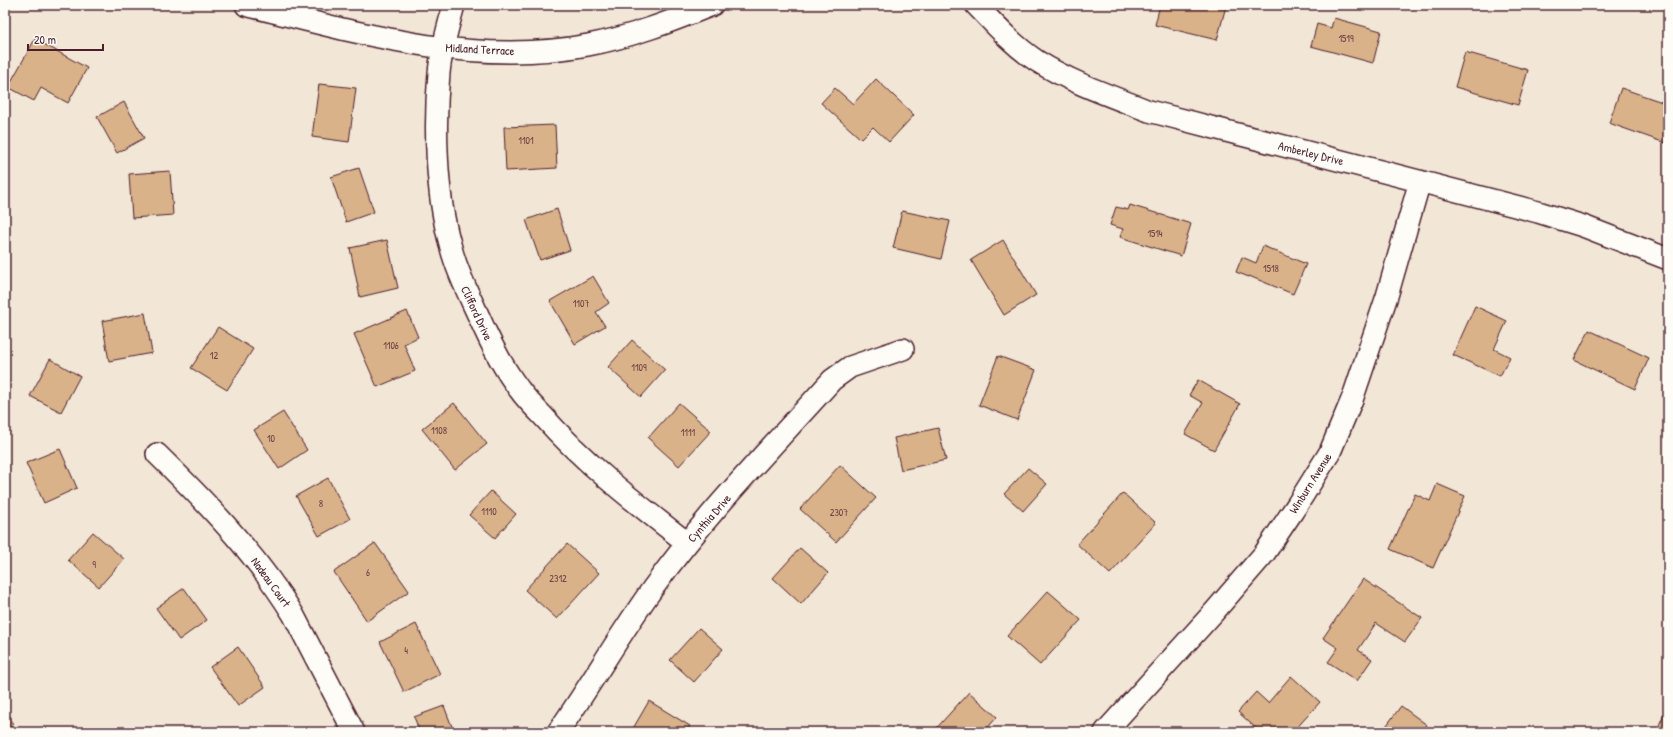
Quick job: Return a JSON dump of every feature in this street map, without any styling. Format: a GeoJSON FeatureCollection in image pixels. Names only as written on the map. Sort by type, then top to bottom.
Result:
{"type":"FeatureCollection","features":[{"type":"Feature","properties":{"kind":"street","name":"Midland Terrace"},"geometry":{"type":"LineString","coordinates":[[246,5],[331,27],[396,41],[474,51],[513,52],[550,50],[589,45],[672,21],[712,5]]}},
{"type":"Feature","properties":{"kind":"street","name":"Clifford Drive"},"geometry":{"type":"LineString","coordinates":[[454,5],[439,72],[437,108],[438,156],[442,207],[449,243],[461,278],[491,344],[520,391],[558,433],[595,468],[687,543]]}},
{"type":"Feature","properties":{"kind":"street","name":"Amberley Drive"},"geometry":{"type":"LineString","coordinates":[[976,5],[1010,39],[1037,61],[1096,91],[1149,111],[1538,212],[1583,226],[1668,259]]}},
{"type":"Feature","properties":{"kind":"street","name":"Winburn Avenue"},"geometry":{"type":"LineString","coordinates":[[1105,732],[1214,612],[1264,554],[1330,452],[1353,397],[1388,296],[1420,181]]}},
{"type":"Feature","properties":{"kind":"street","name":"Cynthia Drive"},"geometry":{"type":"LineString","coordinates":[[558,732],[590,686],[652,588],[687,543],[832,380],[850,367],[903,349]]}},
{"type":"Feature","properties":{"kind":"street","name":"Nadeau Court"},"geometry":{"type":"LineString","coordinates":[[157,454],[205,502],[245,548],[282,596],[308,641],[354,732]]}},
{"type":"Feature","properties":{"kind":"building"},"geometry":{"type":"Polygon","coordinates":[[[1160,5],[1226,6],[1217,40],[1155,25],[1160,5]]]}},
{"type":"Feature","properties":{"kind":"building"},"geometry":{"type":"Polygon","coordinates":[[[1334,18],[1381,31],[1373,63],[1311,46],[1317,24],[1331,28],[1334,18]]]}},
{"type":"Feature","properties":{"kind":"building"},"geometry":{"type":"Polygon","coordinates":[[[35,39],[87,68],[68,103],[41,88],[34,101],[8,87],[35,39]]]}},
{"type":"Feature","properties":{"kind":"building"},"geometry":{"type":"Polygon","coordinates":[[[1465,52],[1528,70],[1518,105],[1455,87],[1465,52]]]}},
{"type":"Feature","properties":{"kind":"building"},"geometry":{"type":"Polygon","coordinates":[[[876,79],[914,115],[889,142],[873,127],[861,139],[821,103],[835,88],[853,104],[876,79]]]}},
{"type":"Feature","properties":{"kind":"building"},"geometry":{"type":"Polygon","coordinates":[[[319,84],[356,88],[349,142],[312,137],[319,84]]]}},
{"type":"Feature","properties":{"kind":"building"},"geometry":{"type":"Polygon","coordinates":[[[1621,88],[1668,104],[1668,144],[1609,123],[1621,88]]]}},
{"type":"Feature","properties":{"kind":"building"},"geometry":{"type":"Polygon","coordinates":[[[124,102],[144,138],[117,153],[97,117],[124,102]]]}},
{"type":"Feature","properties":{"kind":"building"},"geometry":{"type":"Polygon","coordinates":[[[555,125],[557,168],[506,171],[504,127],[555,125]]]}},
{"type":"Feature","properties":{"kind":"building"},"geometry":{"type":"Polygon","coordinates":[[[359,168],[374,212],[346,222],[331,177],[359,168]]]}},
{"type":"Feature","properties":{"kind":"building"},"geometry":{"type":"Polygon","coordinates":[[[170,171],[173,215],[132,218],[129,174],[170,171]]]}},
{"type":"Feature","properties":{"kind":"building"},"geometry":{"type":"Polygon","coordinates":[[[1130,205],[1191,224],[1181,256],[1120,237],[1123,229],[1110,225],[1116,207],[1128,210],[1130,205]]]}},
{"type":"Feature","properties":{"kind":"building"},"geometry":{"type":"Polygon","coordinates":[[[557,209],[570,250],[540,260],[526,220],[557,209]]]}},
{"type":"Feature","properties":{"kind":"building"},"geometry":{"type":"Polygon","coordinates":[[[902,211],[950,221],[941,259],[893,248],[902,211]]]}},
{"type":"Feature","properties":{"kind":"building"},"geometry":{"type":"Polygon","coordinates":[[[387,240],[398,288],[360,297],[350,248],[387,240]]]}},
{"type":"Feature","properties":{"kind":"building"},"geometry":{"type":"Polygon","coordinates":[[[1003,240],[1036,295],[1004,315],[971,260],[1003,240]]]}},
{"type":"Feature","properties":{"kind":"building"},"geometry":{"type":"Polygon","coordinates":[[[1263,246],[1306,264],[1293,294],[1236,272],[1242,257],[1256,263],[1263,246]]]}},
{"type":"Feature","properties":{"kind":"building"},"geometry":{"type":"Polygon","coordinates":[[[593,276],[609,303],[596,312],[605,326],[575,344],[550,301],[593,276]]]}},
{"type":"Feature","properties":{"kind":"building"},"geometry":{"type":"Polygon","coordinates":[[[1475,306],[1507,321],[1494,349],[1510,357],[1500,376],[1453,355],[1475,306]]]}},
{"type":"Feature","properties":{"kind":"building"},"geometry":{"type":"Polygon","coordinates":[[[407,311],[418,337],[404,344],[415,371],[377,387],[354,334],[407,311]]]}},
{"type":"Feature","properties":{"kind":"building"},"geometry":{"type":"Polygon","coordinates":[[[145,313],[152,353],[109,361],[102,321],[145,313]]]}},
{"type":"Feature","properties":{"kind":"building"},"geometry":{"type":"Polygon","coordinates":[[[218,327],[253,349],[227,390],[191,368],[218,327]]]}},
{"type":"Feature","properties":{"kind":"building"},"geometry":{"type":"Polygon","coordinates":[[[1589,330],[1649,358],[1635,389],[1574,360],[1589,330]]]}},
{"type":"Feature","properties":{"kind":"building"},"geometry":{"type":"Polygon","coordinates":[[[632,340],[665,370],[641,397],[608,367],[632,340]]]}},
{"type":"Feature","properties":{"kind":"building"},"geometry":{"type":"Polygon","coordinates":[[[998,356],[1036,370],[1017,420],[979,405],[998,356]]]}},
{"type":"Feature","properties":{"kind":"building"},"geometry":{"type":"Polygon","coordinates":[[[50,359],[80,376],[61,412],[30,396],[50,359]]]}},
{"type":"Feature","properties":{"kind":"building"},"geometry":{"type":"Polygon","coordinates":[[[1198,380],[1240,404],[1214,450],[1185,434],[1203,403],[1189,395],[1198,380]]]}},
{"type":"Feature","properties":{"kind":"building"},"geometry":{"type":"Polygon","coordinates":[[[454,403],[487,444],[455,470],[422,429],[454,403]]]}},
{"type":"Feature","properties":{"kind":"building"},"geometry":{"type":"Polygon","coordinates":[[[679,403],[711,431],[679,466],[648,438],[679,403]]]}},
{"type":"Feature","properties":{"kind":"building"},"geometry":{"type":"Polygon","coordinates":[[[283,412],[307,450],[279,469],[254,430],[283,412]]]}},
{"type":"Feature","properties":{"kind":"building"},"geometry":{"type":"Polygon","coordinates":[[[938,428],[946,460],[901,470],[894,438],[938,428]]]}},
{"type":"Feature","properties":{"kind":"building"},"geometry":{"type":"Polygon","coordinates":[[[60,449],[77,488],[44,503],[26,463],[60,449]]]}},
{"type":"Feature","properties":{"kind":"building"},"geometry":{"type":"Polygon","coordinates":[[[840,465],[876,498],[836,542],[800,509],[840,465]]]}},
{"type":"Feature","properties":{"kind":"building"},"geometry":{"type":"Polygon","coordinates":[[[1028,468],[1047,484],[1023,511],[1004,494],[1028,468]]]}},
{"type":"Feature","properties":{"kind":"building"},"geometry":{"type":"Polygon","coordinates":[[[328,478],[350,519],[319,536],[296,496],[328,478]]]}},
{"type":"Feature","properties":{"kind":"building"},"geometry":{"type":"Polygon","coordinates":[[[1437,484],[1465,496],[1433,568],[1390,549],[1415,494],[1430,501],[1437,484]]]}},
{"type":"Feature","properties":{"kind":"building"},"geometry":{"type":"Polygon","coordinates":[[[491,491],[516,514],[495,538],[469,515],[491,491]]]}},
{"type":"Feature","properties":{"kind":"building"},"geometry":{"type":"Polygon","coordinates":[[[1123,493],[1156,523],[1110,574],[1077,544],[1123,493]]]}},
{"type":"Feature","properties":{"kind":"building"},"geometry":{"type":"Polygon","coordinates":[[[93,532],[124,559],[99,587],[68,560],[93,532]]]}},
{"type":"Feature","properties":{"kind":"building"},"geometry":{"type":"Polygon","coordinates":[[[375,543],[409,591],[367,621],[334,572],[375,543]]]}},
{"type":"Feature","properties":{"kind":"building"},"geometry":{"type":"Polygon","coordinates":[[[567,544],[599,573],[557,619],[525,590],[567,544]]]}},
{"type":"Feature","properties":{"kind":"building"},"geometry":{"type":"Polygon","coordinates":[[[800,548],[828,573],[801,604],[773,578],[800,548]]]}},
{"type":"Feature","properties":{"kind":"building"},"geometry":{"type":"Polygon","coordinates":[[[1363,579],[1422,618],[1405,642],[1376,623],[1358,650],[1372,659],[1357,681],[1328,662],[1338,648],[1323,638],[1363,579]]]}},
{"type":"Feature","properties":{"kind":"building"},"geometry":{"type":"Polygon","coordinates":[[[184,588],[207,620],[179,640],[156,608],[184,588]]]}},
{"type":"Feature","properties":{"kind":"building"},"geometry":{"type":"Polygon","coordinates":[[[1048,591],[1081,620],[1040,665],[1007,636],[1048,591]]]}},
{"type":"Feature","properties":{"kind":"building"},"geometry":{"type":"Polygon","coordinates":[[[416,624],[440,674],[404,692],[380,642],[416,624]]]}},
{"type":"Feature","properties":{"kind":"building"},"geometry":{"type":"Polygon","coordinates":[[[699,628],[723,649],[694,682],[670,660],[699,628]]]}},
{"type":"Feature","properties":{"kind":"building"},"geometry":{"type":"Polygon","coordinates":[[[238,647],[265,687],[238,706],[210,667],[238,647]]]}},
{"type":"Feature","properties":{"kind":"building"},"geometry":{"type":"Polygon","coordinates":[[[1291,676],[1320,702],[1293,732],[1260,732],[1238,712],[1256,692],[1268,703],[1291,676]]]}},
{"type":"Feature","properties":{"kind":"building"},"geometry":{"type":"Polygon","coordinates":[[[969,692],[997,717],[984,732],[933,732],[969,692]]]}},
{"type":"Feature","properties":{"kind":"building"},"geometry":{"type":"Polygon","coordinates":[[[649,701],[690,726],[686,732],[631,732],[649,701]]]}},
{"type":"Feature","properties":{"kind":"building"},"geometry":{"type":"Polygon","coordinates":[[[1668,705],[1668,732],[1656,732],[1668,705]]]}},
{"type":"Feature","properties":{"kind":"building"},"geometry":{"type":"Polygon","coordinates":[[[444,706],[454,732],[420,732],[414,717],[444,706]]]}},
{"type":"Feature","properties":{"kind":"building"},"geometry":{"type":"Polygon","coordinates":[[[1401,706],[1427,725],[1422,732],[1388,732],[1384,729],[1401,706]]]}},
{"type":"Feature","properties":{"kind":"building"},"geometry":{"type":"Polygon","coordinates":[[[11,717],[14,732],[5,732],[5,718],[11,717]]]}}]}
